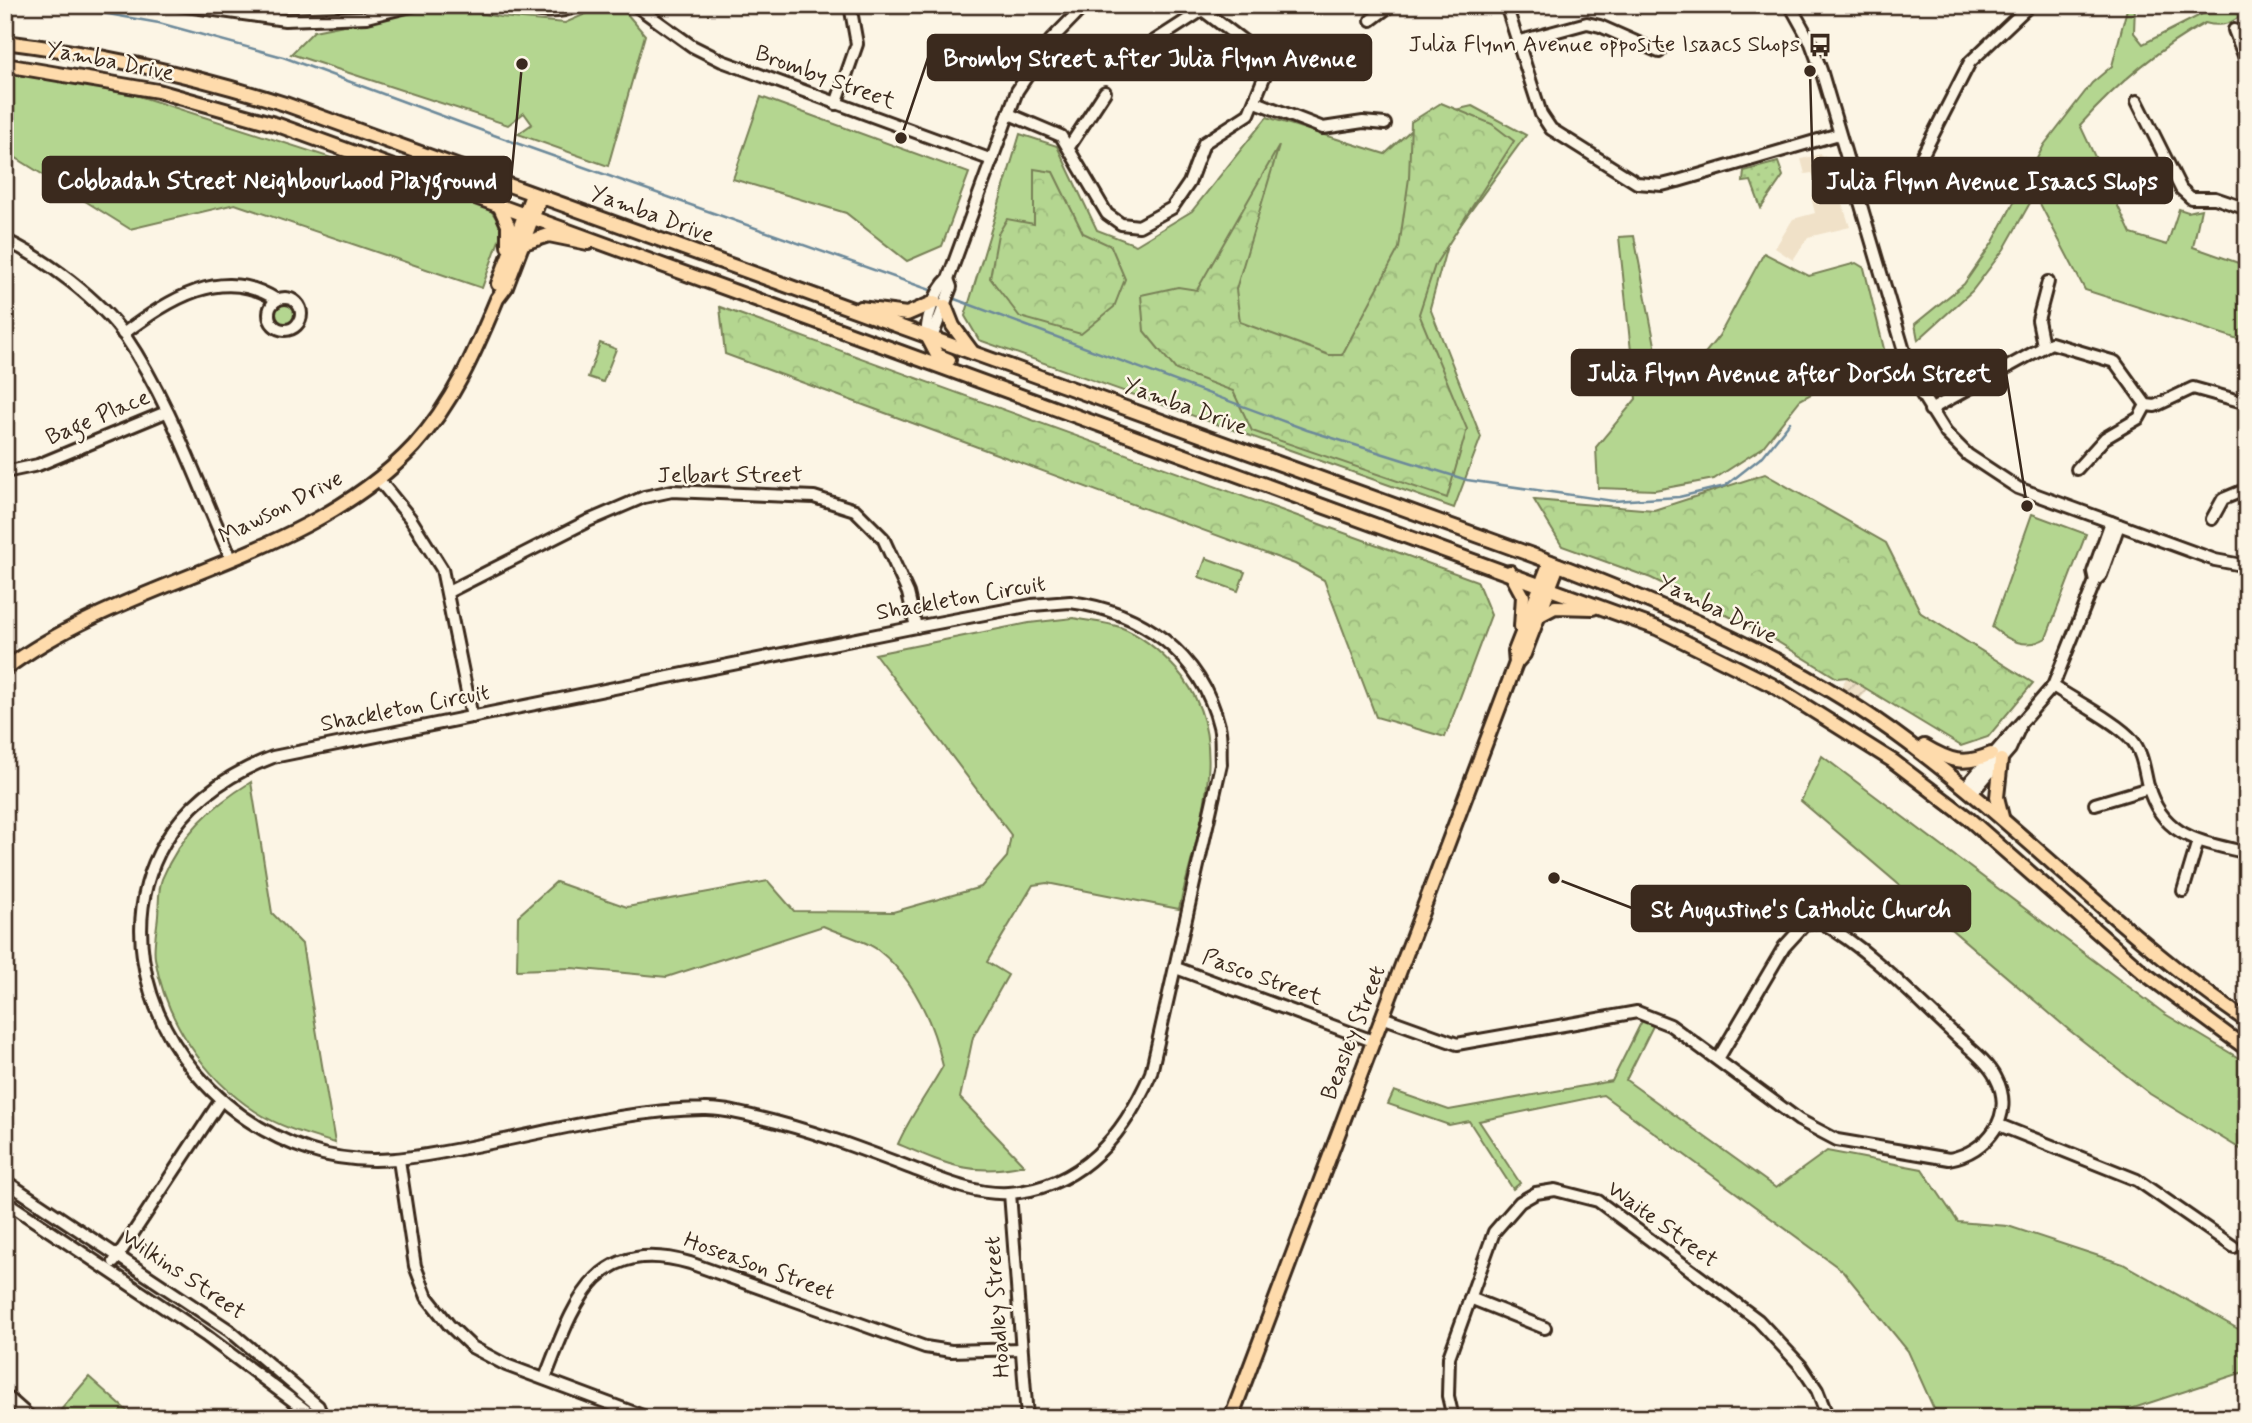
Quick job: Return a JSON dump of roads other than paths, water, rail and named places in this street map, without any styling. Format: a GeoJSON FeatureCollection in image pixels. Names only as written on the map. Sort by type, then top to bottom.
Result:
{"type":"FeatureCollection","features":[{"type":"Feature","properties":{"kind":"main road","name":"Yamba Drive"},"geometry":{"type":"LineString","coordinates":[[5,42],[121,60],[215,82],[348,125],[536,196],[1554,564],[1666,607],[1724,634],[1835,695],[1904,740],[2002,818],[2137,939],[2247,1021]]}},
{"type":"Feature","properties":{"kind":"main road","name":"Yamba Drive"},"geometry":{"type":"LineString","coordinates":[[5,65],[118,83],[278,125],[1546,585],[1677,637],[1772,685],[1894,761],[1955,807],[2119,953],[2247,1049]]}},
{"type":"Feature","properties":{"kind":"main road"},"geometry":{"type":"LineString","coordinates":[[529,216],[536,196]]}},
{"type":"Feature","properties":{"kind":"main road"},"geometry":{"type":"LineString","coordinates":[[499,205],[508,225],[509,238],[504,267]]}},
{"type":"Feature","properties":{"kind":"main road","name":"Mawson Drive"},"geometry":{"type":"LineString","coordinates":[[497,299],[506,287],[524,243],[529,216]]}},
{"type":"Feature","properties":{"kind":"main road","name":"Mawson Drive"},"geometry":{"type":"LineString","coordinates":[[5,669],[70,627],[298,528],[379,480],[415,445],[456,389],[497,299],[504,267],[529,216]]}},
{"type":"Feature","properties":{"kind":"main road"},"geometry":{"type":"LineString","coordinates":[[524,243],[550,235],[582,243],[602,242]]}},
{"type":"Feature","properties":{"kind":"main road"},"geometry":{"type":"LineString","coordinates":[[849,308],[873,308],[893,314],[907,314],[940,304],[973,353]]}},
{"type":"Feature","properties":{"kind":"main road"},"geometry":{"type":"LineString","coordinates":[[901,351],[916,348],[929,339],[937,355],[968,367],[996,385]]}},
{"type":"Feature","properties":{"kind":"main road"},"geometry":{"type":"LineString","coordinates":[[1546,585],[1554,564]]}},
{"type":"Feature","properties":{"kind":"main road"},"geometry":{"type":"LineString","coordinates":[[1509,572],[1516,578],[1523,596],[1522,634]]}},
{"type":"Feature","properties":{"kind":"main road","name":"Beasley Street"},"geometry":{"type":"LineString","coordinates":[[1231,1418],[1516,663],[1524,654],[1546,585]]}},
{"type":"Feature","properties":{"kind":"main road","name":"Beasley Street"},"geometry":{"type":"LineString","coordinates":[[1516,663],[1515,651],[1546,585]]}},
{"type":"Feature","properties":{"kind":"main road"},"geometry":{"type":"LineString","coordinates":[[1538,616],[1555,607],[1567,606],[1618,612]]}},
{"type":"Feature","properties":{"kind":"main road"},"geometry":{"type":"LineString","coordinates":[[1904,740],[1955,762],[1996,757],[1997,797],[2002,818]]}},
{"type":"Feature","properties":{"kind":"main road"},"geometry":{"type":"LineString","coordinates":[[1955,807],[1969,790]]}},
{"type":"Feature","properties":{"kind":"street"},"geometry":{"type":"LineString","coordinates":[[179,5],[285,20],[367,17],[415,5]]}},
{"type":"Feature","properties":{"kind":"street"},"geometry":{"type":"LineString","coordinates":[[508,5],[545,13],[563,12],[581,5]]}},
{"type":"Feature","properties":{"kind":"street"},"geometry":{"type":"LineString","coordinates":[[836,104],[857,44],[850,5]]}},
{"type":"Feature","properties":{"kind":"street"},"geometry":{"type":"LineString","coordinates":[[929,339],[940,304],[951,287],[948,279],[1009,114],[1032,64],[1084,5]]}},
{"type":"Feature","properties":{"kind":"street"},"geometry":{"type":"LineString","coordinates":[[1371,20],[1391,5]]}},
{"type":"Feature","properties":{"kind":"street"},"geometry":{"type":"LineString","coordinates":[[1506,5],[1541,114],[1551,129],[1637,183],[1662,185],[1839,134]]}},
{"type":"Feature","properties":{"kind":"street"},"geometry":{"type":"LineString","coordinates":[[1790,5],[1811,43],[1907,361],[1930,410],[1959,446],[1990,472],[2018,488],[2216,560],[2247,566]]}},
{"type":"Feature","properties":{"kind":"street"},"geometry":{"type":"LineString","coordinates":[[1856,192],[1897,178],[1919,162],[1970,62],[2029,5]]}},
{"type":"Feature","properties":{"kind":"street","name":"Bromby Street"},"geometry":{"type":"LineString","coordinates":[[640,6],[691,46],[722,61],[992,160]]}},
{"type":"Feature","properties":{"kind":"street"},"geometry":{"type":"LineString","coordinates":[[1009,114],[1050,129],[1069,147],[1107,214],[1121,225],[1139,226],[1172,208],[1182,197],[1204,143],[1249,114],[1265,75],[1258,52],[1198,8],[1153,42],[1144,53]]}},
{"type":"Feature","properties":{"kind":"street"},"geometry":{"type":"LineString","coordinates":[[1517,42],[1576,23],[1587,23],[1601,26],[1659,52]]}},
{"type":"Feature","properties":{"kind":"street"},"geometry":{"type":"LineString","coordinates":[[2234,30],[2247,62]]}},
{"type":"Feature","properties":{"kind":"street"},"geometry":{"type":"LineString","coordinates":[[1069,147],[1105,92]]}},
{"type":"Feature","properties":{"kind":"street"},"geometry":{"type":"LineString","coordinates":[[2137,101],[2180,189],[2191,198],[2215,198],[2247,209]]}},
{"type":"Feature","properties":{"kind":"street"},"geometry":{"type":"LineString","coordinates":[[1256,102],[1323,128],[1363,122],[1385,124]]}},
{"type":"Feature","properties":{"kind":"street"},"geometry":{"type":"LineString","coordinates":[[5,240],[42,260],[79,289],[123,334],[154,383],[231,558]]}},
{"type":"Feature","properties":{"kind":"street"},"geometry":{"type":"LineString","coordinates":[[2043,345],[2038,320],[2048,282]]}},
{"type":"Feature","properties":{"kind":"street"},"geometry":{"type":"LineString","coordinates":[[123,334],[157,309],[211,287],[258,287],[277,300]]}},
{"type":"Feature","properties":{"kind":"street"},"geometry":{"type":"LineString","coordinates":[[1930,410],[2043,345],[2058,344],[2115,362],[2146,405],[2155,406],[2193,388],[2247,403]]}},
{"type":"Feature","properties":{"kind":"street"},"geometry":{"type":"LineString","coordinates":[[2077,468],[2105,438],[2139,418],[2146,405]]}},
{"type":"Feature","properties":{"kind":"street","name":"Bage Place"},"geometry":{"type":"LineString","coordinates":[[5,472],[38,465],[166,412]]}},
{"type":"Feature","properties":{"kind":"street"},"geometry":{"type":"LineString","coordinates":[[379,480],[434,552],[448,592],[472,717]]}},
{"type":"Feature","properties":{"kind":"street"},"geometry":{"type":"LineString","coordinates":[[2212,519],[2223,499],[2247,489]]}},
{"type":"Feature","properties":{"kind":"street","name":"Jelbart Street"},"geometry":{"type":"LineString","coordinates":[[448,592],[589,520],[644,497],[672,491],[814,497],[855,510],[883,538],[908,593],[916,627]]}},
{"type":"Feature","properties":{"kind":"street"},"geometry":{"type":"LineString","coordinates":[[1969,790],[2055,682],[2095,582],[2101,575],[2115,524]]}},
{"type":"Feature","properties":{"kind":"street","name":"Shackleton Circuit"},"geometry":{"type":"LineString","coordinates":[[1070,602],[1101,606],[1132,617],[1161,635],[1185,659],[1208,694],[1219,728],[1221,764],[1151,1073],[1137,1104],[1098,1156],[1072,1174],[1010,1193],[956,1185],[809,1130],[707,1108],[612,1118],[399,1160],[340,1158],[309,1150],[272,1135],[221,1100],[174,1048],[157,1016],[141,960],[139,929],[144,892],[153,862],[168,835],[210,792],[244,767],[273,757],[472,717],[1032,606],[1070,602]]}},
{"type":"Feature","properties":{"kind":"street"},"geometry":{"type":"LineString","coordinates":[[2055,682],[2131,738],[2140,753],[2149,788],[2165,822],[2198,841],[2247,853]]}},
{"type":"Feature","properties":{"kind":"street"},"geometry":{"type":"LineString","coordinates":[[2095,804],[2149,788]]}},
{"type":"Feature","properties":{"kind":"street"},"geometry":{"type":"LineString","coordinates":[[2183,891],[2198,841]]}},
{"type":"Feature","properties":{"kind":"street"},"geometry":{"type":"LineString","coordinates":[[1382,1017],[1457,1044],[1637,1012],[1670,1025],[1799,1120],[1837,1140],[1949,1159],[1967,1156],[1980,1148],[1999,1125],[2002,1095],[1990,1068],[1893,977],[1821,922],[1805,923],[1784,947],[1718,1059]]}},
{"type":"Feature","properties":{"kind":"street","name":"Pasco Street"},"geometry":{"type":"LineString","coordinates":[[1176,968],[1373,1041]]}},
{"type":"Feature","properties":{"kind":"street"},"geometry":{"type":"LineString","coordinates":[[109,1270],[221,1100]]}},
{"type":"Feature","properties":{"kind":"street"},"geometry":{"type":"LineString","coordinates":[[1999,1125],[2137,1180],[2234,1247]]}},
{"type":"Feature","properties":{"kind":"street"},"geometry":{"type":"LineString","coordinates":[[399,1160],[415,1266],[427,1297],[449,1325],[472,1347],[506,1365],[648,1418]]}},
{"type":"Feature","properties":{"kind":"street","name":"Wilkins Street"},"geometry":{"type":"LineString","coordinates":[[5,1181],[262,1355],[318,1406],[323,1418]]}},
{"type":"Feature","properties":{"kind":"street","name":"Waite Street"},"geometry":{"type":"LineString","coordinates":[[1453,1418],[1448,1396],[1450,1357],[1494,1232],[1513,1209],[1536,1193],[1555,1190],[1598,1201],[1758,1320],[1801,1366],[1817,1390],[1828,1418]]}},
{"type":"Feature","properties":{"kind":"street","name":"Hoadley Street"},"geometry":{"type":"LineString","coordinates":[[1010,1193],[1027,1418]]}},
{"type":"Feature","properties":{"kind":"street","name":"Wilkins Street"},"geometry":{"type":"LineString","coordinates":[[5,1201],[205,1335],[316,1418]]}},
{"type":"Feature","properties":{"kind":"street","name":"Hoseason Street"},"geometry":{"type":"LineString","coordinates":[[545,1378],[575,1302],[592,1281],[637,1256],[662,1255],[690,1263],[925,1347],[951,1351],[1021,1349]]}},
{"type":"Feature","properties":{"kind":"street"},"geometry":{"type":"LineString","coordinates":[[1470,1298],[1545,1328]]}},
{"type":"Feature","properties":{"kind":"street"},"geometry":{"type":"LineString","coordinates":[[5,1395],[31,1418]]}},
{"type":"Feature","properties":{"kind":"waterway"},"geometry":{"type":"LineString","coordinates":[[57,5],[159,23],[283,57],[936,292]]}},
{"type":"Feature","properties":{"kind":"waterway"},"geometry":{"type":"LineString","coordinates":[[952,298],[1307,430],[1467,480],[1613,501],[1679,497],[1725,486],[1763,456],[1790,422]]}},
{"type":"Feature","properties":{"kind":"place","name":"Julia Flynn Avenue opposite Isaacs Shops"},"geometry":{"type":"Point","coordinates":[1820,45]}},
{"type":"Feature","properties":{"kind":"place","name":"Cobbadah Street Neighbourhood Playground"},"geometry":{"type":"Point","coordinates":[522,64]}},
{"type":"Feature","properties":{"kind":"place","name":"Julia Flynn Avenue Isaacs Shops"},"geometry":{"type":"Point","coordinates":[1810,71]}},
{"type":"Feature","properties":{"kind":"place","name":"Bromby Street after Julia Flynn Avenue"},"geometry":{"type":"Point","coordinates":[901,138]}},
{"type":"Feature","properties":{"kind":"place","name":"Julia Flynn Avenue after Dorsch Street"},"geometry":{"type":"Point","coordinates":[2027,506]}},
{"type":"Feature","properties":{"kind":"place","name":"St Augustine's Catholic Church"},"geometry":{"type":"Point","coordinates":[1554,878]}}]}
